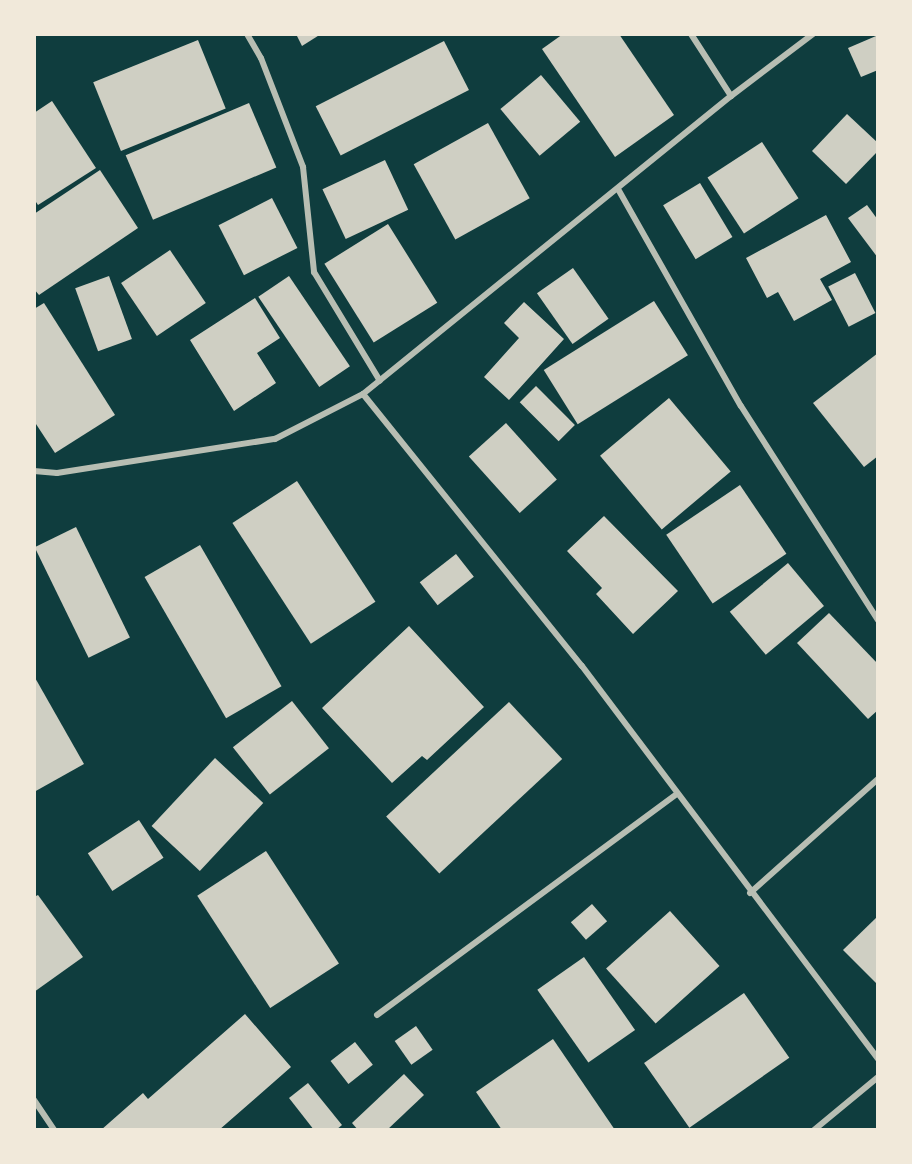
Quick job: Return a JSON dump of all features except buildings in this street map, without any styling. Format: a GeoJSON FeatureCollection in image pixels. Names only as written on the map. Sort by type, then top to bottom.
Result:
{"type":"FeatureCollection","features":[{"type":"Feature","properties":{"kind":"street"},"geometry":{"type":"LineString","coordinates":[[247,34],[261,58],[303,167],[314,272],[380,381]]}},
{"type":"Feature","properties":{"kind":"street"},"geometry":{"type":"LineString","coordinates":[[691,34],[731,96]]}},
{"type":"Feature","properties":{"kind":"street"},"geometry":{"type":"LineString","coordinates":[[34,471],[57,473],[275,439],[363,394],[731,96],[813,34]]}},
{"type":"Feature","properties":{"kind":"street"},"geometry":{"type":"LineString","coordinates":[[618,189],[741,406],[878,620]]}},
{"type":"Feature","properties":{"kind":"street"},"geometry":{"type":"LineString","coordinates":[[363,394],[582,666],[750,893],[878,1059]]}},
{"type":"Feature","properties":{"kind":"street"},"geometry":{"type":"LineString","coordinates":[[750,893],[878,779]]}},
{"type":"Feature","properties":{"kind":"street"},"geometry":{"type":"LineString","coordinates":[[377,1015],[677,794]]}},
{"type":"Feature","properties":{"kind":"street"},"geometry":{"type":"LineString","coordinates":[[814,1130],[878,1077]]}},
{"type":"Feature","properties":{"kind":"street"},"geometry":{"type":"LineString","coordinates":[[34,1100],[54,1130]]}}]}
